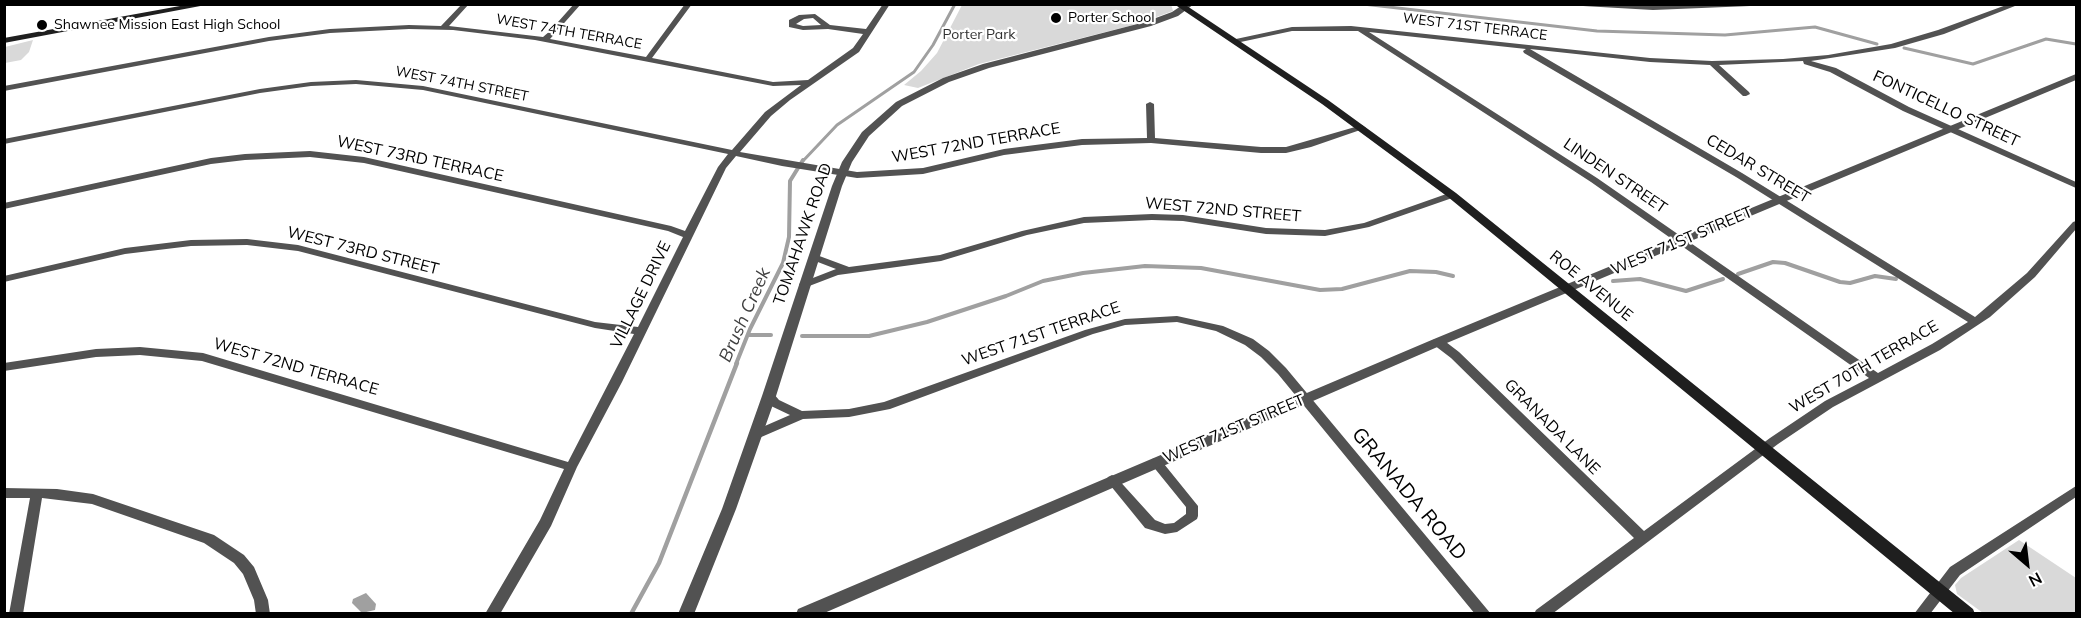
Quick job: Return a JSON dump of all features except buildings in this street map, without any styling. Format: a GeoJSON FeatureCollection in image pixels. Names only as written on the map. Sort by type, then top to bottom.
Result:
{"type":"FeatureCollection","features":[{"type":"Feature","properties":{"kind":"main road"},"geometry":{"type":"LineString","coordinates":[[4,41],[207,4]]}},
{"type":"Feature","properties":{"kind":"main road","name":"ROE AVENUE"},"geometry":{"type":"LineString","coordinates":[[1184,6],[1362,128],[1452,195],[1967,614]]}},
{"type":"Feature","properties":{"kind":"street"},"geometry":{"type":"LineString","coordinates":[[444,27],[466,4]]}},
{"type":"Feature","properties":{"kind":"street"},"geometry":{"type":"LineString","coordinates":[[544,40],[578,4]]}},
{"type":"Feature","properties":{"kind":"street"},"geometry":{"type":"LineString","coordinates":[[648,60],[689,4]]}},
{"type":"Feature","properties":{"kind":"street","name":"VILLAGE DRIVE"},"geometry":{"type":"LineString","coordinates":[[492,614],[546,522],[571,467],[722,166],[768,114],[809,82],[843,62],[863,43],[887,4]]}},
{"type":"Feature","properties":{"kind":"street"},"geometry":{"type":"LineString","coordinates":[[1583,4],[1653,8],[1750,4]]}},
{"type":"Feature","properties":{"kind":"street","name":"WEST 71ST TERRACE"},"geometry":{"type":"LineString","coordinates":[[1236,41],[1292,29],[1359,29],[1614,58],[1712,63],[1802,60],[1917,40],[2017,4]]}},
{"type":"Feature","properties":{"kind":"street","name":"TOMAHAWK ROAD"},"geometry":{"type":"LineString","coordinates":[[686,614],[756,435],[804,285],[847,162],[865,134],[899,104],[922,91],[986,66],[1148,24],[1184,6]]}},
{"type":"Feature","properties":{"kind":"street","name":"WEST 74TH TERRACE"},"geometry":{"type":"LineString","coordinates":[[4,89],[304,34],[382,27],[444,27],[544,40],[773,84],[809,82]]}},
{"type":"Feature","properties":{"kind":"street"},"geometry":{"type":"LineString","coordinates":[[828,27],[869,32]]}},
{"type":"Feature","properties":{"kind":"street","name":"LINDEN STREET"},"geometry":{"type":"LineString","coordinates":[[1359,29],[1539,143],[1877,378]]}},
{"type":"Feature","properties":{"kind":"street","name":"CEDAR STREET"},"geometry":{"type":"LineString","coordinates":[[1522,48],[1662,128],[1976,322]]}},
{"type":"Feature","properties":{"kind":"street"},"geometry":{"type":"LineString","coordinates":[[1828,57],[1833,70]]}},
{"type":"Feature","properties":{"kind":"street","name":"FONTICELLO STREET"},"geometry":{"type":"LineString","coordinates":[[1802,60],[1833,70],[1879,96],[2076,185]]}},
{"type":"Feature","properties":{"kind":"street"},"geometry":{"type":"LineString","coordinates":[[1712,63],[1746,94]]}},
{"type":"Feature","properties":{"kind":"street","name":"WEST 71ST STREET"},"geometry":{"type":"LineString","coordinates":[[804,614],[1438,342],[2076,77]]}},
{"type":"Feature","properties":{"kind":"street","name":"WEST 74TH STREET"},"geometry":{"type":"LineString","coordinates":[[4,142],[260,91],[310,84],[357,82],[423,88],[843,173]]}},
{"type":"Feature","properties":{"kind":"street"},"geometry":{"type":"LineString","coordinates":[[773,84],[787,98]]}},
{"type":"Feature","properties":{"kind":"street"},"geometry":{"type":"LineString","coordinates":[[1150,104],[1151,140]]}},
{"type":"Feature","properties":{"kind":"street","name":"WEST 72ND TERRACE"},"geometry":{"type":"LineString","coordinates":[[843,173],[877,175],[910,173],[1041,146],[1092,141],[1151,140],[1279,150],[1308,145],[1362,128]]}},
{"type":"Feature","properties":{"kind":"street","name":"WEST 73RD TERRACE"},"geometry":{"type":"LineString","coordinates":[[4,206],[211,161],[268,155],[310,154],[364,160],[671,229],[686,235]]}},
{"type":"Feature","properties":{"kind":"street","name":"WEST 72ND STREET"},"geometry":{"type":"LineString","coordinates":[[804,285],[848,269],[919,262],[1054,226],[1114,218],[1183,219],[1266,231],[1325,233],[1366,225],[1452,195]]}},
{"type":"Feature","properties":{"kind":"street","name":"WEST 70TH TERRACE"},"geometry":{"type":"LineString","coordinates":[[1541,614],[1642,537],[1829,404],[1936,347],[1976,322],[2008,297],[2076,224]]}},
{"type":"Feature","properties":{"kind":"street","name":"WEST 73RD STREET"},"geometry":{"type":"LineString","coordinates":[[4,279],[125,251],[191,243],[247,242],[298,248],[595,325],[640,331]]}},
{"type":"Feature","properties":{"kind":"street","name":"WEST 72ND STREET"},"geometry":{"type":"LineString","coordinates":[[814,257],[848,269]]}},
{"type":"Feature","properties":{"kind":"street","name":"WEST 71ST TERRACE"},"geometry":{"type":"LineString","coordinates":[[769,396],[776,403],[801,415],[828,416],[886,406],[1114,324],[1163,318],[1205,324],[1249,342],[1265,354],[1304,399]]}},
{"type":"Feature","properties":{"kind":"street","name":"GRANADA LANE"},"geometry":{"type":"LineString","coordinates":[[1438,342],[1642,537]]}},
{"type":"Feature","properties":{"kind":"street","name":"WEST 72ND TERRACE"},"geometry":{"type":"LineString","coordinates":[[4,367],[96,353],[140,351],[203,357],[571,467]]}},
{"type":"Feature","properties":{"kind":"street","name":"GRANADA ROAD"},"geometry":{"type":"LineString","coordinates":[[1304,399],[1484,614]]}},
{"type":"Feature","properties":{"kind":"street","name":"WEST 71ST TERRACE"},"geometry":{"type":"LineString","coordinates":[[756,435],[801,415]]}},
{"type":"Feature","properties":{"kind":"street","name":"WEST 71ST STREET"},"geometry":{"type":"LineString","coordinates":[[1112,480],[1150,524],[1165,529],[1177,527],[1192,516],[1192,506],[1156,462]]}},
{"type":"Feature","properties":{"kind":"street"},"geometry":{"type":"LineString","coordinates":[[1921,614],[1955,571],[2076,491]]}},
{"type":"Feature","properties":{"kind":"street"},"geometry":{"type":"LineString","coordinates":[[4,492],[37,493],[110,503],[209,539],[239,558],[249,571],[261,600],[263,614]]}},
{"type":"Feature","properties":{"kind":"street"},"geometry":{"type":"LineString","coordinates":[[16,614],[37,493]]}},
{"type":"Feature","properties":{"kind":"street"},"geometry":{"type":"LineString","coordinates":[[827,614],[840,598]]}},
{"type":"Feature","properties":{"kind":"green space","name":"Porter Park"},"geometry":{"type":"Polygon","coordinates":[[[1171,4],[1173,11],[1137,24],[979,64],[918,88],[904,85],[937,53],[962,5],[1171,4]]]}},
{"type":"Feature","properties":{"kind":"green space"},"geometry":{"type":"Polygon","coordinates":[[[33,40],[29,52],[21,60],[5,63],[5,47],[33,40]]]}},
{"type":"Feature","properties":{"kind":"green space"},"geometry":{"type":"Polygon","coordinates":[[[2019,540],[2076,578],[2076,613],[1983,613],[1957,594],[1955,585],[1961,578],[2019,540]]]}},
{"type":"Feature","properties":{"kind":"shaded area"},"geometry":{"type":"Polygon","coordinates":[[[366,593],[376,604],[375,610],[362,613],[352,603],[353,599],[366,593]]]}},
{"type":"Feature","properties":{"kind":"waterway","name":"Brush Creek"},"geometry":{"type":"LineString","coordinates":[[802,162],[837,125],[914,72],[933,45],[955,4]]}},
{"type":"Feature","properties":{"kind":"waterway"},"geometry":{"type":"LineString","coordinates":[[1363,4],[1597,31],[1725,35],[1815,27],[1877,44]]}},
{"type":"Feature","properties":{"kind":"waterway"},"geometry":{"type":"LineString","coordinates":[[1904,48],[1973,64],[2046,39],[2076,44]]}},
{"type":"Feature","properties":{"kind":"waterway","name":"Brush Creek"},"geometry":{"type":"LineString","coordinates":[[736,364],[750,329],[783,263],[789,237],[790,181],[803,160]]}},
{"type":"Feature","properties":{"kind":"waterway"},"geometry":{"type":"LineString","coordinates":[[1738,274],[1773,262],[1785,263],[1840,282],[1850,283],[1875,276],[1896,279]]}},
{"type":"Feature","properties":{"kind":"waterway"},"geometry":{"type":"LineString","coordinates":[[802,336],[869,336],[927,322],[1006,296],[1043,281],[1083,273],[1145,266],[1201,268],[1320,290],[1342,289],[1410,271],[1436,272],[1453,276]]}},
{"type":"Feature","properties":{"kind":"waterway"},"geometry":{"type":"LineString","coordinates":[[1613,281],[1640,279],[1686,291],[1723,279]]}},
{"type":"Feature","properties":{"kind":"waterway"},"geometry":{"type":"LineString","coordinates":[[748,335],[771,335]]}},
{"type":"Feature","properties":{"kind":"waterway","name":"Brush Creek"},"geometry":{"type":"LineString","coordinates":[[631,614],[659,563],[737,363]]}},
{"type":"Feature","properties":{"kind":"place","name":"Porter School"},"geometry":{"type":"Point","coordinates":[1056,18]}},
{"type":"Feature","properties":{"kind":"place","name":"Shawnee Mission East High School"},"geometry":{"type":"Point","coordinates":[42,25]}}]}
